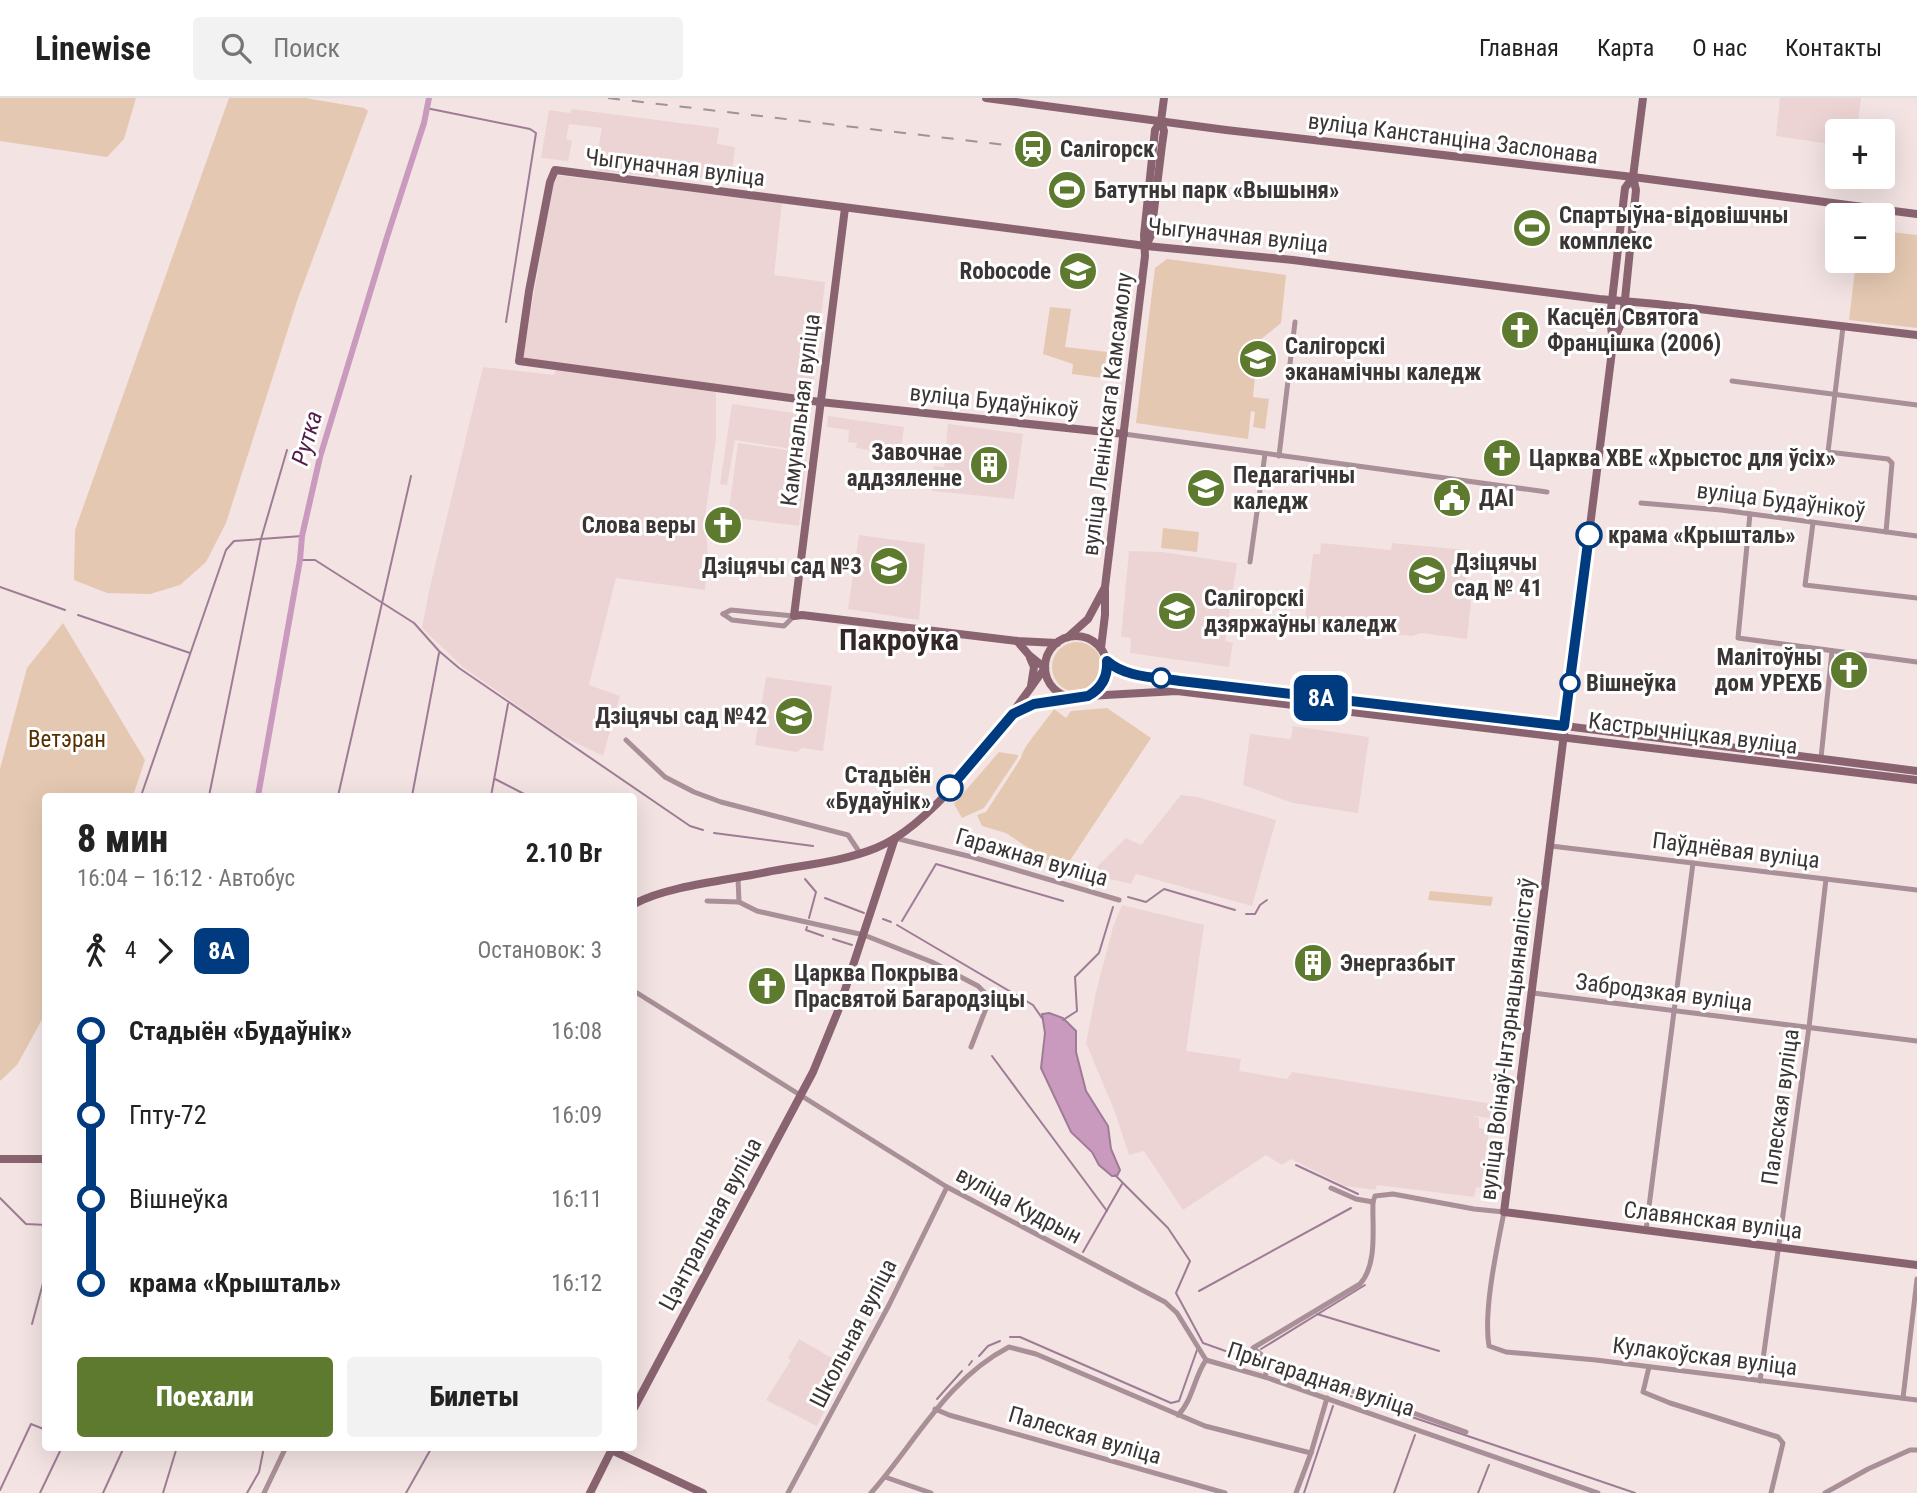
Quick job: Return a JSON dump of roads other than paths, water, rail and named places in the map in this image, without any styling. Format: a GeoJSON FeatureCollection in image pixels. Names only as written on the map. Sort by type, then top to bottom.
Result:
{"type":"FeatureCollection","features":[{"type":"Feature","properties":{"kind":"main road","name":"вуліца Канстанціна Заслонава"},"geometry":{"type":"LineString","coordinates":[[986,98],[1917,214]]}},
{"type":"Feature","properties":{"kind":"main road","name":"вуліца Ленінскага Камсамолу"},"geometry":{"type":"LineString","coordinates":[[1101,648],[1105,587],[1146,246],[1144,235],[1156,130],[1161,121],[1164,98]]}},
{"type":"Feature","properties":{"kind":"main road"},"geometry":{"type":"LineString","coordinates":[[1613,343],[1623,319],[1636,190],[1633,177],[1643,98]]}},
{"type":"Feature","properties":{"kind":"main road","name":"Чыгуначная вуліца"},"geometry":{"type":"LineString","coordinates":[[519,361],[529,291],[550,182],[555,170],[1146,246],[1293,260],[1612,301],[1917,335]]}},
{"type":"Feature","properties":{"kind":"main road"},"geometry":{"type":"LineString","coordinates":[[1613,343],[1610,318],[1612,301],[1626,188],[1633,177]]}},
{"type":"Feature","properties":{"kind":"main road","name":"Камунальная вуліца"},"geometry":{"type":"LineString","coordinates":[[794,616],[845,208]]}},
{"type":"Feature","properties":{"kind":"main road","name":"вуліца Воінаў-Інтэрнацыяналістаў"},"geometry":{"type":"LineString","coordinates":[[1504,1212],[1613,343]]}},
{"type":"Feature","properties":{"kind":"main road","name":"вуліца Будаўнікоў"},"geometry":{"type":"LineString","coordinates":[[519,361],[820,401],[1124,435]]}},
{"type":"Feature","properties":{"kind":"main road","name":"вуліца Ленінскага Камсамолу"},"geometry":{"type":"LineString","coordinates":[[1068,637],[1094,610],[1105,587]]}},
{"type":"Feature","properties":{"kind":"main road"},"geometry":{"type":"LineString","coordinates":[[794,616],[1017,641],[1057,642],[1068,637],[1086,637],[1101,648],[1107,661],[1105,678],[1095,692],[1083,697],[1059,693],[1047,677],[1045,668],[1017,641]]}},
{"type":"Feature","properties":{"kind":"main road"},"geometry":{"type":"LineString","coordinates":[[637,902],[697,885],[860,853],[877,848],[895,838],[927,813],[1013,714],[1045,668],[1057,642]]}},
{"type":"Feature","properties":{"kind":"main road"},"geometry":{"type":"LineString","coordinates":[[1029,655],[1034,667],[1030,688]]}},
{"type":"Feature","properties":{"kind":"main road","name":"Кастрычніцкая вуліца"},"geometry":{"type":"LineString","coordinates":[[1107,661],[1126,673],[1180,681],[1917,771]]}},
{"type":"Feature","properties":{"kind":"main road","name":"Кастрычніцкая вуліца"},"geometry":{"type":"LineString","coordinates":[[1013,714],[1034,704],[1083,697],[1177,691],[1917,780]]}},
{"type":"Feature","properties":{"kind":"main road","name":"Цэнтральная вуліца"},"geometry":{"type":"LineString","coordinates":[[637,1402],[800,1096],[838,1011],[895,838]]}},
{"type":"Feature","properties":{"kind":"main road"},"geometry":{"type":"LineString","coordinates":[[0,1159],[42,1159]]}},
{"type":"Feature","properties":{"kind":"main road","name":"Славянская вуліца"},"geometry":{"type":"LineString","coordinates":[[1504,1212],[1917,1265]]}},
{"type":"Feature","properties":{"kind":"main road"},"geometry":{"type":"LineString","coordinates":[[590,1493],[609,1451]]}},
{"type":"Feature","properties":{"kind":"main road"},"geometry":{"type":"LineString","coordinates":[[616,1451],[703,1493]]}},
{"type":"Feature","properties":{"kind":"street"},"geometry":{"type":"LineString","coordinates":[[1279,456],[1294,321]]}},
{"type":"Feature","properties":{"kind":"street"},"geometry":{"type":"LineString","coordinates":[[1843,327],[1828,452],[1888,459],[1893,465],[1886,532]]}},
{"type":"Feature","properties":{"kind":"street"},"geometry":{"type":"LineString","coordinates":[[1732,381],[1917,405]]}},
{"type":"Feature","properties":{"kind":"street","name":"вуліца Будаўнікоў"},"geometry":{"type":"LineString","coordinates":[[1124,435],[1547,492]]}},
{"type":"Feature","properties":{"kind":"street"},"geometry":{"type":"LineString","coordinates":[[1250,562],[1265,454]]}},
{"type":"Feature","properties":{"kind":"street","name":"вуліца Будаўнікоў"},"geometry":{"type":"LineString","coordinates":[[1641,503],[1917,536]]}},
{"type":"Feature","properties":{"kind":"street"},"geometry":{"type":"LineString","coordinates":[[1750,514],[1738,638],[1917,662]]}},
{"type":"Feature","properties":{"kind":"street"},"geometry":{"type":"LineString","coordinates":[[1813,523],[1805,585],[1917,598]]}},
{"type":"Feature","properties":{"kind":"street"},"geometry":{"type":"LineString","coordinates":[[731,610],[794,616],[783,626],[732,620],[723,614],[731,610]]}},
{"type":"Feature","properties":{"kind":"street"},"geometry":{"type":"LineString","coordinates":[[1821,758],[1832,651]]}},
{"type":"Feature","properties":{"kind":"street"},"geometry":{"type":"LineString","coordinates":[[626,740],[665,777],[694,792],[721,802],[848,835],[860,853]]}},
{"type":"Feature","properties":{"kind":"street","name":"Гаражная вуліца"},"geometry":{"type":"LineString","coordinates":[[895,838],[934,846],[1119,900]]}},
{"type":"Feature","properties":{"kind":"street","name":"Паўднёвая вуліца"},"geometry":{"type":"LineString","coordinates":[[1551,846],[1917,890]]}},
{"type":"Feature","properties":{"kind":"street"},"geometry":{"type":"LineString","coordinates":[[1646,1230],[1693,863]]}},
{"type":"Feature","properties":{"kind":"street"},"geometry":{"type":"LineString","coordinates":[[738,878],[740,902]]}},
{"type":"Feature","properties":{"kind":"street","name":"Палеская вуліца"},"geometry":{"type":"LineString","coordinates":[[1760,1381],[1809,1027],[1826,879]]}},
{"type":"Feature","properties":{"kind":"street"},"geometry":{"type":"LineString","coordinates":[[707,901],[740,902],[757,911],[864,935],[932,962],[978,986],[990,998],[971,1047]]}},
{"type":"Feature","properties":{"kind":"street","name":"Забродзкая вуліца"},"geometry":{"type":"LineString","coordinates":[[1532,993],[1917,1041]]}},
{"type":"Feature","properties":{"kind":"street"},"geometry":{"type":"LineString","coordinates":[[637,994],[800,1096]]}},
{"type":"Feature","properties":{"kind":"street","name":"вуліца Кудрын"},"geometry":{"type":"LineString","coordinates":[[800,1096],[947,1187],[1165,1302],[1177,1313],[1206,1360]]}},
{"type":"Feature","properties":{"kind":"street","name":"Школьная вуліца"},"geometry":{"type":"LineString","coordinates":[[788,1493],[889,1305],[947,1187]]}},
{"type":"Feature","properties":{"kind":"street"},"geometry":{"type":"LineString","coordinates":[[1331,1188],[1356,1199],[1373,1202]]}},
{"type":"Feature","properties":{"kind":"street"},"geometry":{"type":"LineString","coordinates":[[1466,1432],[1269,1361],[1253,1348],[1360,1283],[1367,1276],[1375,1196],[1392,1194],[1504,1212]]}},
{"type":"Feature","properties":{"kind":"street","name":"вуліца Воінаў-Інтэрнацыяналістаў"},"geometry":{"type":"LineString","coordinates":[[1489,1346],[1487,1332],[1504,1212]]}},
{"type":"Feature","properties":{"kind":"street"},"geometry":{"type":"LineString","coordinates":[[1903,1398],[1917,1279]]}},
{"type":"Feature","properties":{"kind":"street","name":"Кулакоўская вуліца"},"geometry":{"type":"LineString","coordinates":[[1489,1346],[1506,1352],[1917,1400]]}},
{"type":"Feature","properties":{"kind":"street"},"geometry":{"type":"LineString","coordinates":[[872,1493],[936,1409],[979,1364],[1009,1347],[1036,1354],[1205,1426],[1311,1453]]}},
{"type":"Feature","properties":{"kind":"street","name":"Прыгарадная вуліца"},"geometry":{"type":"LineString","coordinates":[[1178,1415],[1186,1407],[1199,1371],[1206,1360],[1327,1398],[1598,1493]]}},
{"type":"Feature","properties":{"kind":"street"},"geometry":{"type":"LineString","coordinates":[[1265,1377],[1269,1361]]}},
{"type":"Feature","properties":{"kind":"street"},"geometry":{"type":"LineString","coordinates":[[1649,1369],[1643,1392],[1778,1437],[1783,1443],[1772,1493]]}},
{"type":"Feature","properties":{"kind":"street"},"geometry":{"type":"LineString","coordinates":[[1296,1493],[1327,1398]]}},
{"type":"Feature","properties":{"kind":"street","name":"Палеская вуліца"},"geometry":{"type":"LineString","coordinates":[[936,1409],[949,1415],[1225,1493]]}},
{"type":"Feature","properties":{"kind":"street"},"geometry":{"type":"LineString","coordinates":[[1825,1493],[1868,1469],[1910,1450],[1917,1450]]}},
{"type":"Feature","properties":{"kind":"street"},"geometry":{"type":"LineString","coordinates":[[264,1493],[284,1451]]}},
{"type":"Feature","properties":{"kind":"street"},"geometry":{"type":"LineString","coordinates":[[885,1477],[931,1493]]}},
{"type":"Feature","properties":{"kind":"waterway","name":"Рутка"},"geometry":{"type":"LineString","coordinates":[[259,793],[302,536],[320,457],[424,123],[429,98]]}},
{"type":"Feature","properties":{"kind":"waterway"},"geometry":{"type":"LineString","coordinates":[[426,108],[530,129],[536,133],[506,322]]}},
{"type":"Feature","properties":{"kind":"waterway"},"geometry":{"type":"LineString","coordinates":[[210,793],[261,539],[287,450]]}},
{"type":"Feature","properties":{"kind":"waterway"},"geometry":{"type":"LineString","coordinates":[[339,793],[411,476]]}},
{"type":"Feature","properties":{"kind":"waterway"},"geometry":{"type":"LineString","coordinates":[[142,793],[226,550],[234,541],[302,536]]}},
{"type":"Feature","properties":{"kind":"waterway"},"geometry":{"type":"LineString","coordinates":[[300,560],[315,560],[414,623],[439,651],[459,668],[690,826],[703,830]]}},
{"type":"Feature","properties":{"kind":"waterway"},"geometry":{"type":"LineString","coordinates":[[0,587],[65,610]]}},
{"type":"Feature","properties":{"kind":"waterway"},"geometry":{"type":"LineString","coordinates":[[78,615],[190,653]]}},
{"type":"Feature","properties":{"kind":"waterway"},"geometry":{"type":"LineString","coordinates":[[413,793],[439,653]]}},
{"type":"Feature","properties":{"kind":"waterway"},"geometry":{"type":"LineString","coordinates":[[492,793],[508,704]]}},
{"type":"Feature","properties":{"kind":"waterway"},"geometry":{"type":"LineString","coordinates":[[495,779],[522,793]]}},
{"type":"Feature","properties":{"kind":"waterway"},"geometry":{"type":"LineString","coordinates":[[714,833],[813,846]]}},
{"type":"Feature","properties":{"kind":"waterway"},"geometry":{"type":"LineString","coordinates":[[902,921],[936,864],[1063,901]]}},
{"type":"Feature","properties":{"kind":"waterway"},"geometry":{"type":"LineString","coordinates":[[805,879],[816,892],[809,918]]}},
{"type":"Feature","properties":{"kind":"waterway"},"geometry":{"type":"LineString","coordinates":[[1128,897],[1146,902],[1164,889],[1235,910]]}},
{"type":"Feature","properties":{"kind":"waterway"},"geometry":{"type":"LineString","coordinates":[[825,898],[864,913]]}},
{"type":"Feature","properties":{"kind":"waterway"},"geometry":{"type":"LineString","coordinates":[[1246,914],[1255,914],[1267,900]]}},
{"type":"Feature","properties":{"kind":"waterway"},"geometry":{"type":"LineString","coordinates":[[1063,1020],[1077,1011],[1075,977],[1099,953],[1113,907]]}},
{"type":"Feature","properties":{"kind":"waterway"},"geometry":{"type":"LineString","coordinates":[[883,919],[891,922]]}},
{"type":"Feature","properties":{"kind":"waterway"},"geometry":{"type":"LineString","coordinates":[[897,925],[1033,1005],[1042,1018]]}},
{"type":"Feature","properties":{"kind":"waterway"},"geometry":{"type":"LineString","coordinates":[[807,927],[806,930],[823,936]]}},
{"type":"Feature","properties":{"kind":"waterway"},"geometry":{"type":"LineString","coordinates":[[833,939],[852,945]]}},
{"type":"Feature","properties":{"kind":"waterway"},"geometry":{"type":"LineString","coordinates":[[992,1056],[1107,1211]]}},
{"type":"Feature","properties":{"kind":"waterway"},"geometry":{"type":"LineString","coordinates":[[1296,1165],[1358,1194]]}},
{"type":"Feature","properties":{"kind":"waterway"},"geometry":{"type":"LineString","coordinates":[[1115,1175],[1168,1228],[1190,1261],[1176,1293],[1203,1343],[1262,1364]]}},
{"type":"Feature","properties":{"kind":"waterway"},"geometry":{"type":"LineString","coordinates":[[1083,1252],[1122,1184]]}},
{"type":"Feature","properties":{"kind":"waterway"},"geometry":{"type":"LineString","coordinates":[[0,1198],[26,1224],[42,1225]]}},
{"type":"Feature","properties":{"kind":"waterway"},"geometry":{"type":"LineString","coordinates":[[1199,1291],[1351,1208]]}},
{"type":"Feature","properties":{"kind":"waterway"},"geometry":{"type":"LineString","coordinates":[[1261,1349],[1365,1285]]}},
{"type":"Feature","properties":{"kind":"waterway"},"geometry":{"type":"LineString","coordinates":[[32,1324],[42,1287]]}},
{"type":"Feature","properties":{"kind":"waterway"},"geometry":{"type":"LineString","coordinates":[[1317,1314],[1439,1351]]}},
{"type":"Feature","properties":{"kind":"waterway"},"geometry":{"type":"LineString","coordinates":[[1010,1337],[1020,1337],[1171,1403],[1179,1401],[1197,1350]]}},
{"type":"Feature","properties":{"kind":"waterway"},"geometry":{"type":"LineString","coordinates":[[979,1356],[988,1346],[1000,1341]]}},
{"type":"Feature","properties":{"kind":"waterway"},"geometry":{"type":"LineString","coordinates":[[969,1365],[972,1361]]}},
{"type":"Feature","properties":{"kind":"waterway"},"geometry":{"type":"LineString","coordinates":[[1274,1370],[1635,1493]]}},
{"type":"Feature","properties":{"kind":"waterway"},"geometry":{"type":"LineString","coordinates":[[937,1399],[962,1371]]}},
{"type":"Feature","properties":{"kind":"waterway"},"geometry":{"type":"LineString","coordinates":[[1304,1493],[1333,1406]]}},
{"type":"Feature","properties":{"kind":"waterway"},"geometry":{"type":"LineString","coordinates":[[0,1490],[31,1424],[42,1428]]}},
{"type":"Feature","properties":{"kind":"waterway"},"geometry":{"type":"LineString","coordinates":[[1394,1493],[1415,1435]]}},
{"type":"Feature","properties":{"kind":"waterway"},"geometry":{"type":"LineString","coordinates":[[40,1493],[60,1451]]}},
{"type":"Feature","properties":{"kind":"waterway"},"geometry":{"type":"LineString","coordinates":[[103,1493],[122,1451]]}},
{"type":"Feature","properties":{"kind":"waterway"},"geometry":{"type":"LineString","coordinates":[[163,1493],[176,1451]]}},
{"type":"Feature","properties":{"kind":"waterway"},"geometry":{"type":"LineString","coordinates":[[247,1493],[259,1472],[263,1451]]}},
{"type":"Feature","properties":{"kind":"waterway"},"geometry":{"type":"LineString","coordinates":[[406,1493],[430,1451]]}},
{"type":"Feature","properties":{"kind":"waterway"},"geometry":{"type":"LineString","coordinates":[[1478,1493],[1489,1465]]}},
{"type":"Feature","properties":{"kind":"railway"},"geometry":{"type":"LineString","coordinates":[[608,98],[1048,150]]}},
{"type":"Feature","properties":{"kind":"place","name":"Салігорск"},"geometry":{"type":"Point","coordinates":[1033,149]}},
{"type":"Feature","properties":{"kind":"place","name":"Батутны парк «Вышыня»"},"geometry":{"type":"Point","coordinates":[1067,190]}},
{"type":"Feature","properties":{"kind":"place","name":"Спартыўна-відовішчны комплекс"},"geometry":{"type":"Point","coordinates":[1532,228]}},
{"type":"Feature","properties":{"kind":"place","name":"Robocode"},"geometry":{"type":"Point","coordinates":[1078,271]}},
{"type":"Feature","properties":{"kind":"place","name":"Касцёл Святога Францішка (2006)"},"geometry":{"type":"Point","coordinates":[1520,330]}},
{"type":"Feature","properties":{"kind":"place","name":"Салігорскі эканамічны каледж"},"geometry":{"type":"Point","coordinates":[1258,359]}},
{"type":"Feature","properties":{"kind":"place","name":"Царква ХВЕ «Хрыстос для ўсіх»"},"geometry":{"type":"Point","coordinates":[1502,458]}},
{"type":"Feature","properties":{"kind":"place","name":"Завочнае аддзяленне"},"geometry":{"type":"Point","coordinates":[989,465]}},
{"type":"Feature","properties":{"kind":"place","name":"Педагагічны каледж"},"geometry":{"type":"Point","coordinates":[1206,488]}},
{"type":"Feature","properties":{"kind":"place","name":"ДАІ"},"geometry":{"type":"Point","coordinates":[1452,498]}},
{"type":"Feature","properties":{"kind":"place","name":"Слова веры"},"geometry":{"type":"Point","coordinates":[723,525]}},
{"type":"Feature","properties":{"kind":"place","name":"крама «Крышталь»"},"geometry":{"type":"Point","coordinates":[1589,535]}},
{"type":"Feature","properties":{"kind":"place","name":"Дзіцячы сад №3"},"geometry":{"type":"Point","coordinates":[889,566]}},
{"type":"Feature","properties":{"kind":"place","name":"Дзіцячы сад № 41"},"geometry":{"type":"Point","coordinates":[1427,575]}},
{"type":"Feature","properties":{"kind":"place","name":"Салігорскі дзяржаўны каледж"},"geometry":{"type":"Point","coordinates":[1177,611]}},
{"type":"Feature","properties":{"kind":"place","name":"Малітоўны дом УРЕХБ"},"geometry":{"type":"Point","coordinates":[1849,670]}},
{"type":"Feature","properties":{"kind":"place","name":"Вішнеўка"},"geometry":{"type":"Point","coordinates":[1570,683]}},
{"type":"Feature","properties":{"kind":"place","name":"Дзіцячы сад №42"},"geometry":{"type":"Point","coordinates":[794,716]}},
{"type":"Feature","properties":{"kind":"place","name":"Стадыён «Будаўнік»"},"geometry":{"type":"Point","coordinates":[950,788]}},
{"type":"Feature","properties":{"kind":"place","name":"Энергазбыт"},"geometry":{"type":"Point","coordinates":[1313,963]}},
{"type":"Feature","properties":{"kind":"place","name":"Царква Покрыва Прасвятой Багародзіцы"},"geometry":{"type":"Point","coordinates":[767,986]}},
{"type":"Feature","properties":{"kind":"district","name":"Пакроўка"},"geometry":{"type":"Point","coordinates":[899,640]}},
{"type":"Feature","properties":{"kind":"park label","name":"Ветэран"},"geometry":{"type":"Point","coordinates":[67,739]}}]}
